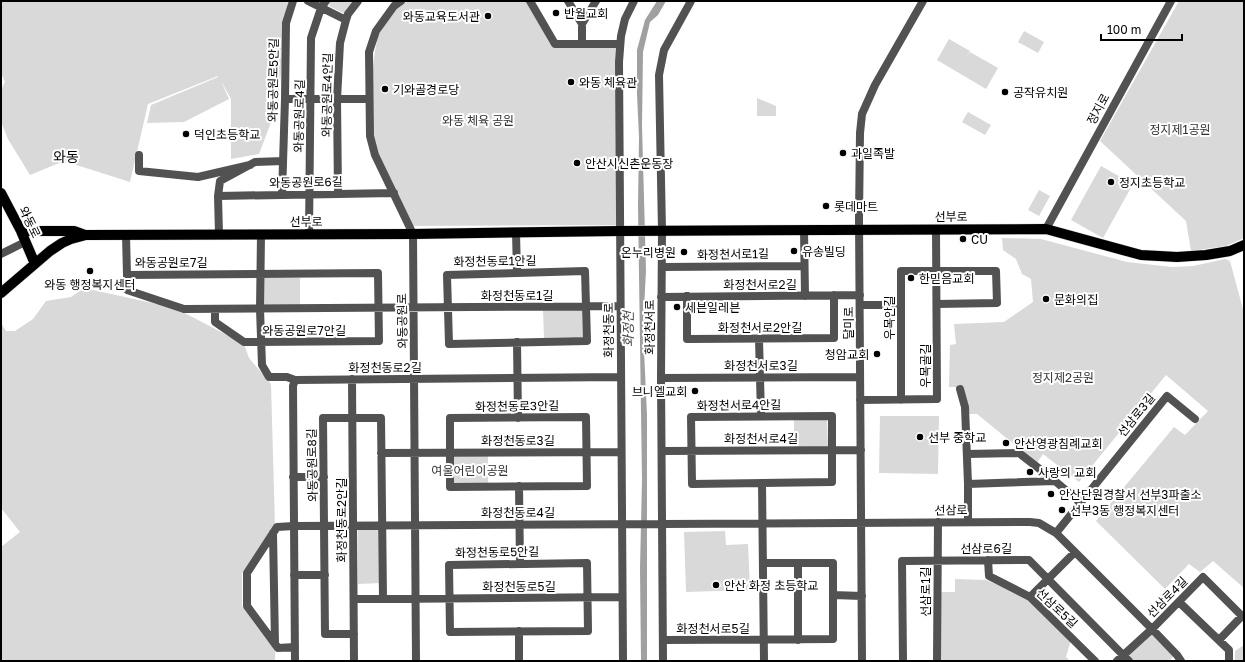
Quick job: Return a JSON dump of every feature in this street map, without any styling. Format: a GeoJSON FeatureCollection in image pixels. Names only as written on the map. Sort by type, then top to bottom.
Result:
{"type":"FeatureCollection","features":[{"type":"Feature","properties":{"kind":"main road","name":"와동로"},"geometry":{"type":"LineString","coordinates":[[1,193],[35,264]]}},
{"type":"Feature","properties":{"kind":"main road","name":"선부로"},"geometry":{"type":"LineString","coordinates":[[1,293],[62,242],[86,235],[1046,229],[1141,255],[1177,257],[1206,255],[1230,251],[1244,244]]}},
{"type":"Feature","properties":{"kind":"main road"},"geometry":{"type":"LineString","coordinates":[[20,231],[74,231],[86,235]]}},
{"type":"Feature","properties":{"kind":"street","name":"와동공원로5안길"},"geometry":{"type":"LineString","coordinates":[[282,195],[286,23],[293,1]]}},
{"type":"Feature","properties":{"kind":"street"},"geometry":{"type":"LineString","coordinates":[[308,1],[324,4],[346,20]]}},
{"type":"Feature","properties":{"kind":"street","name":"와동공원로4안길"},"geometry":{"type":"LineString","coordinates":[[338,194],[337,99],[340,43],[348,14],[358,1]]}},
{"type":"Feature","properties":{"kind":"street","name":"와동공원로"},"geometry":{"type":"LineString","coordinates":[[401,1],[394,6],[376,31],[369,52],[369,99],[370,136],[375,155],[413,234],[416,661]]}},
{"type":"Feature","properties":{"kind":"street"},"geometry":{"type":"LineString","coordinates":[[530,1],[555,44],[620,44]]}},
{"type":"Feature","properties":{"kind":"street"},"geometry":{"type":"LineString","coordinates":[[568,1],[582,24]]}},
{"type":"Feature","properties":{"kind":"street"},"geometry":{"type":"LineString","coordinates":[[582,44],[582,24],[596,1]]}},
{"type":"Feature","properties":{"kind":"street","name":"화정천동로"},"geometry":{"type":"LineString","coordinates":[[623,661],[620,306],[620,44],[625,19],[634,1]]}},
{"type":"Feature","properties":{"kind":"street","name":"화정천서로"},"geometry":{"type":"LineString","coordinates":[[664,661],[661,378],[662,267],[657,231],[660,70],[664,50],[691,1]]}},
{"type":"Feature","properties":{"kind":"street","name":"달미로"},"geometry":{"type":"LineString","coordinates":[[862,661],[859,230],[860,133],[862,114],[875,85],[923,1]]}},
{"type":"Feature","properties":{"kind":"street","name":"정지로"},"geometry":{"type":"LineString","coordinates":[[1046,229],[1172,1]]}},
{"type":"Feature","properties":{"kind":"street","name":"와동공원로4길"},"geometry":{"type":"LineString","coordinates":[[309,234],[311,38],[324,4]]}},
{"type":"Feature","properties":{"kind":"street"},"geometry":{"type":"LineString","coordinates":[[285,99],[369,99]]}},
{"type":"Feature","properties":{"kind":"street"},"geometry":{"type":"LineString","coordinates":[[139,155],[139,171],[198,177],[250,165]]}},
{"type":"Feature","properties":{"kind":"street"},"geometry":{"type":"LineString","coordinates":[[219,234],[218,196],[220,181],[255,162],[283,161]]}},
{"type":"Feature","properties":{"kind":"street","name":"와동공원로6길"},"geometry":{"type":"LineString","coordinates":[[218,196],[394,193]]}},
{"type":"Feature","properties":{"kind":"street"},"geometry":{"type":"LineString","coordinates":[[804,230],[805,296]]}},
{"type":"Feature","properties":{"kind":"street","name":"우목골길"},"geometry":{"type":"LineString","coordinates":[[860,400],[937,399],[936,230]]}},
{"type":"Feature","properties":{"kind":"street"},"geometry":{"type":"LineString","coordinates":[[516,232],[517,273]]}},
{"type":"Feature","properties":{"kind":"street"},"geometry":{"type":"LineString","coordinates":[[126,235],[127,275]]}},
{"type":"Feature","properties":{"kind":"street"},"geometry":{"type":"LineString","coordinates":[[261,235],[261,342]]}},
{"type":"Feature","properties":{"kind":"street"},"geometry":{"type":"LineString","coordinates":[[1,254],[25,242]]}},
{"type":"Feature","properties":{"kind":"street","name":"화정천서로1길"},"geometry":{"type":"LineString","coordinates":[[662,267],[804,266]]}},
{"type":"Feature","properties":{"kind":"street","name":"화정천동로1안길"},"geometry":{"type":"LineString","coordinates":[[585,271],[586,306],[587,340],[449,344],[447,275],[585,271]]}},
{"type":"Feature","properties":{"kind":"street","name":"우목안길"},"geometry":{"type":"LineString","coordinates":[[902,400],[901,271],[936,271]]}},
{"type":"Feature","properties":{"kind":"street"},"geometry":{"type":"LineString","coordinates":[[936,271],[996,271],[997,303],[937,304]]}},
{"type":"Feature","properties":{"kind":"street","name":"와동공원로7길"},"geometry":{"type":"LineString","coordinates":[[379,308],[378,273],[127,275],[127,290],[184,309],[414,308]]}},
{"type":"Feature","properties":{"kind":"street","name":"화정천서로2길"},"geometry":{"type":"LineString","coordinates":[[661,296],[860,295]]}},
{"type":"Feature","properties":{"kind":"street","name":"화정천서로2안길"},"geometry":{"type":"LineString","coordinates":[[687,296],[687,339],[759,339],[834,338],[834,296]]}},
{"type":"Feature","properties":{"kind":"street"},"geometry":{"type":"LineString","coordinates":[[860,305],[901,305]]}},
{"type":"Feature","properties":{"kind":"street","name":"화정천동로1길"},"geometry":{"type":"LineString","coordinates":[[414,308],[620,306]]}},
{"type":"Feature","properties":{"kind":"street","name":"와동공원로7안길"},"geometry":{"type":"LineString","coordinates":[[215,309],[215,322],[244,342],[261,342],[379,341],[379,308]]}},
{"type":"Feature","properties":{"kind":"street"},"geometry":{"type":"LineString","coordinates":[[759,339],[761,416]]}},
{"type":"Feature","properties":{"kind":"street","name":"화정천동로2길"},"geometry":{"type":"LineString","coordinates":[[261,342],[262,365],[269,377],[287,377],[295,380],[621,377]]}},
{"type":"Feature","properties":{"kind":"street"},"geometry":{"type":"LineString","coordinates":[[517,342],[518,418]]}},
{"type":"Feature","properties":{"kind":"street","name":"화정천서로3길"},"geometry":{"type":"LineString","coordinates":[[661,378],[860,377]]}},
{"type":"Feature","properties":{"kind":"street","name":"화정천동로2안길"},"geometry":{"type":"LineString","coordinates":[[352,379],[354,661]]}},
{"type":"Feature","properties":{"kind":"street"},"geometry":{"type":"LineString","coordinates":[[295,380],[293,386],[295,661]]}},
{"type":"Feature","properties":{"kind":"street"},"geometry":{"type":"LineString","coordinates":[[960,389],[965,407],[968,521]]}},
{"type":"Feature","properties":{"kind":"street","name":"선삼로3길"},"geometry":{"type":"LineString","coordinates":[[1056,533],[1167,396],[1195,419]]}},
{"type":"Feature","properties":{"kind":"street","name":"화정천서로4안길"},"geometry":{"type":"LineString","coordinates":[[832,416],[832,450],[832,482],[692,484],[691,417],[832,416]]}},
{"type":"Feature","properties":{"kind":"street","name":"화정천동로3안길"},"geometry":{"type":"LineString","coordinates":[[586,417],[587,486],[450,487],[450,418],[518,418],[586,417]]}},
{"type":"Feature","properties":{"kind":"street","name":"와동공원로8길"},"geometry":{"type":"LineString","coordinates":[[354,634],[325,634],[323,418],[381,418],[383,599]]}},
{"type":"Feature","properties":{"kind":"street","name":"화정천서로4길"},"geometry":{"type":"LineString","coordinates":[[662,451],[861,450]]}},
{"type":"Feature","properties":{"kind":"street","name":"화정천동로3길"},"geometry":{"type":"LineString","coordinates":[[381,453],[621,452]]}},
{"type":"Feature","properties":{"kind":"street"},"geometry":{"type":"LineString","coordinates":[[967,454],[1019,453],[1081,503]]}},
{"type":"Feature","properties":{"kind":"street"},"geometry":{"type":"LineString","coordinates":[[293,477],[324,477]]}},
{"type":"Feature","properties":{"kind":"street"},"geometry":{"type":"LineString","coordinates":[[968,484],[1055,481]]}},
{"type":"Feature","properties":{"kind":"street","name":"화정천서로5길"},"geometry":{"type":"LineString","coordinates":[[762,483],[764,640]]}},
{"type":"Feature","properties":{"kind":"street"},"geometry":{"type":"LineString","coordinates":[[519,486],[520,564]]}},
{"type":"Feature","properties":{"kind":"street","name":"선삼로"},"geometry":{"type":"LineString","coordinates":[[653,523],[762,524],[968,521],[1039,523],[1056,533],[1177,654],[1181,661]]}},
{"type":"Feature","properties":{"kind":"street","name":"선삼로1길"},"geometry":{"type":"LineString","coordinates":[[937,661],[938,522]]}},
{"type":"Feature","properties":{"kind":"street","name":"화정천동로4길"},"geometry":{"type":"LineString","coordinates":[[294,526],[653,523]]}},
{"type":"Feature","properties":{"kind":"street"},"geometry":{"type":"LineString","coordinates":[[294,526],[277,527],[247,573],[247,606],[278,648],[295,647]]}},
{"type":"Feature","properties":{"kind":"street"},"geometry":{"type":"LineString","coordinates":[[273,532],[275,644]]}},
{"type":"Feature","properties":{"kind":"street"},"geometry":{"type":"LineString","coordinates":[[1030,597],[1075,552]]}},
{"type":"Feature","properties":{"kind":"street","name":"선삼로6길"},"geometry":{"type":"LineString","coordinates":[[902,661],[902,561],[988,560],[1029,560],[1123,659]]}},
{"type":"Feature","properties":{"kind":"street","name":"선삼로5길"},"geometry":{"type":"LineString","coordinates":[[988,560],[989,576],[1030,597],[1095,661]]}},
{"type":"Feature","properties":{"kind":"street","name":"화정천동로5안길"},"geometry":{"type":"LineString","coordinates":[[587,563],[588,631],[450,632],[449,565],[520,564],[587,563]]}},
{"type":"Feature","properties":{"kind":"street","name":"화정천서로5길"},"geometry":{"type":"LineString","coordinates":[[663,640],[833,639],[833,563],[763,563]]}},
{"type":"Feature","properties":{"kind":"street"},"geometry":{"type":"LineString","coordinates":[[798,563],[798,640]]}},
{"type":"Feature","properties":{"kind":"street"},"geometry":{"type":"LineString","coordinates":[[294,575],[325,575]]}},
{"type":"Feature","properties":{"kind":"street","name":"선삼로4길"},"geometry":{"type":"LineString","coordinates":[[1123,659],[1203,577],[1242,616],[1219,640]]}},
{"type":"Feature","properties":{"kind":"street"},"geometry":{"type":"LineString","coordinates":[[833,596],[862,596]]}},
{"type":"Feature","properties":{"kind":"street","name":"화정천동로5길"},"geometry":{"type":"LineString","coordinates":[[416,598],[622,597]]}},
{"type":"Feature","properties":{"kind":"street"},"geometry":{"type":"LineString","coordinates":[[354,600],[416,598]]}},
{"type":"Feature","properties":{"kind":"street"},"geometry":{"type":"LineString","coordinates":[[1179,602],[1229,650],[1229,661]]}},
{"type":"Feature","properties":{"kind":"street"},"geometry":{"type":"LineString","coordinates":[[519,631],[519,661]]}},
{"type":"Feature","properties":{"kind":"street"},"geometry":{"type":"LineString","coordinates":[[764,640],[764,661]]}},
{"type":"Feature","properties":{"kind":"green space"},"geometry":{"type":"Polygon","coordinates":[[[1,1],[288,1],[278,104],[259,154],[231,159],[231,99],[221,81],[229,99],[184,122],[147,123],[151,105],[218,76],[148,104],[130,182],[64,161],[30,175],[8,139],[1,122],[1,90],[5,82],[1,73],[1,1]]]}},
{"type":"Feature","properties":{"kind":"green space"},"geometry":{"type":"Polygon","coordinates":[[[330,1],[356,1],[345,14],[329,6],[330,1]]]}},
{"type":"Feature","properties":{"kind":"green space","name":"와동 체육 공원"},"geometry":{"type":"Polygon","coordinates":[[[405,1],[527,1],[553,46],[618,48],[618,225],[406,226],[374,142],[371,122],[373,68],[378,36],[390,14],[405,1]]]}},
{"type":"Feature","properties":{"kind":"green space","name":"정지제1공원"},"geometry":{"type":"Polygon","coordinates":[[[1179,1],[1244,1],[1244,238],[1226,246],[1191,251],[1186,221],[1100,141],[1179,1]]]}},
{"type":"Feature","properties":{"kind":"green space"},"geometry":{"type":"Polygon","coordinates":[[[1024,31],[1044,42],[1038,53],[1018,42],[1024,31]]]}},
{"type":"Feature","properties":{"kind":"green space"},"geometry":{"type":"Polygon","coordinates":[[[949,39],[970,51],[965,59],[970,52],[998,68],[986,89],[937,60],[949,39]]]}},
{"type":"Feature","properties":{"kind":"green space"},"geometry":{"type":"Polygon","coordinates":[[[757,98],[776,106],[776,116],[757,116],[757,98]]]}},
{"type":"Feature","properties":{"kind":"green space"},"geometry":{"type":"Polygon","coordinates":[[[968,112],[991,125],[985,135],[962,122],[968,112]]]}},
{"type":"Feature","properties":{"kind":"green space"},"geometry":{"type":"Polygon","coordinates":[[[1101,166],[1133,184],[1103,238],[1071,220],[1101,166]]]}},
{"type":"Feature","properties":{"kind":"green space"},"geometry":{"type":"Polygon","coordinates":[[[1039,190],[1050,196],[1039,216],[1028,210],[1039,190]]]}},
{"type":"Feature","properties":{"kind":"green space","name":"정지제2공원"},"geometry":{"type":"Polygon","coordinates":[[[1002,238],[1041,239],[1127,262],[1172,267],[1193,266],[1225,259],[1230,261],[1244,313],[1244,588],[1213,561],[1200,572],[1189,564],[1165,589],[1096,521],[1174,427],[1185,435],[1208,411],[1166,375],[1079,482],[1043,454],[1037,463],[977,414],[967,414],[961,387],[949,387],[950,345],[956,344],[954,324],[1004,322],[1033,302],[1031,279],[1022,274],[1016,259],[1003,250],[1002,238]]]}},
{"type":"Feature","properties":{"kind":"green space"},"geometry":{"type":"Polygon","coordinates":[[[263,277],[300,278],[300,306],[263,306],[263,277]]]}},
{"type":"Feature","properties":{"kind":"green space"},"geometry":{"type":"Polygon","coordinates":[[[84,288],[175,308],[244,344],[249,358],[271,384],[275,526],[242,573],[242,606],[275,650],[275,661],[1,661],[1,547],[20,532],[1,508],[1,323],[6,331],[15,331],[33,319],[46,301],[71,297],[84,288]]]}},
{"type":"Feature","properties":{"kind":"green space"},"geometry":{"type":"Polygon","coordinates":[[[582,308],[583,337],[544,338],[543,309],[582,308]]]}},
{"type":"Feature","properties":{"kind":"green space"},"geometry":{"type":"Polygon","coordinates":[[[880,416],[939,416],[938,474],[879,473],[880,416]]]}},
{"type":"Feature","properties":{"kind":"green space"},"geometry":{"type":"Polygon","coordinates":[[[794,418],[827,418],[828,449],[794,450],[794,418]]]}},
{"type":"Feature","properties":{"kind":"green space","name":"여울어린이공원"},"geometry":{"type":"Polygon","coordinates":[[[452,454],[488,454],[488,485],[452,486],[452,454]]]}},
{"type":"Feature","properties":{"kind":"green space"},"geometry":{"type":"Polygon","coordinates":[[[381,527],[381,583],[358,584],[358,528],[381,527]]]}},
{"type":"Feature","properties":{"kind":"green space"},"geometry":{"type":"Polygon","coordinates":[[[725,531],[726,545],[748,544],[750,590],[686,592],[684,532],[725,531]]]}},
{"type":"Feature","properties":{"kind":"green space"},"geometry":{"type":"Polygon","coordinates":[[[955,579],[986,580],[1027,597],[1071,640],[1066,657],[1070,661],[941,661],[940,592],[955,592],[955,579]]]}},
{"type":"Feature","properties":{"kind":"green space"},"geometry":{"type":"Polygon","coordinates":[[[1150,632],[1174,656],[1169,661],[1132,661],[1128,655],[1150,632]]]}},
{"type":"Feature","properties":{"kind":"green space"},"geometry":{"type":"Polygon","coordinates":[[[1244,645],[1244,661],[1235,661],[1235,651],[1244,645]]]}},
{"type":"Feature","properties":{"kind":"shaded area"},"geometry":{"type":"Polygon","coordinates":[[[657,1],[666,1],[658,15],[650,22],[643,52],[642,126],[646,270],[643,329],[647,415],[647,661],[641,661],[640,569],[642,480],[637,50],[645,20],[657,1]]]}},
{"type":"Feature","properties":{"kind":"place","name":"반월교회"},"geometry":{"type":"Point","coordinates":[556,13]}},
{"type":"Feature","properties":{"kind":"place","name":"와동교육도서관"},"geometry":{"type":"Point","coordinates":[488,16]}},
{"type":"Feature","properties":{"kind":"place","name":"와동 체육관"},"geometry":{"type":"Point","coordinates":[571,82]}},
{"type":"Feature","properties":{"kind":"place","name":"기와골경로당"},"geometry":{"type":"Point","coordinates":[385,89]}},
{"type":"Feature","properties":{"kind":"place","name":"공작유치원"},"geometry":{"type":"Point","coordinates":[1005,92]}},
{"type":"Feature","properties":{"kind":"place","name":"덕인초등학교"},"geometry":{"type":"Point","coordinates":[186,134]}},
{"type":"Feature","properties":{"kind":"place","name":"과일족발"},"geometry":{"type":"Point","coordinates":[843,153]}},
{"type":"Feature","properties":{"kind":"place","name":"안산시신촌운동장"},"geometry":{"type":"Point","coordinates":[577,163]}},
{"type":"Feature","properties":{"kind":"place","name":"정지초등학교"},"geometry":{"type":"Point","coordinates":[1111,182]}},
{"type":"Feature","properties":{"kind":"place","name":"롯데마트"},"geometry":{"type":"Point","coordinates":[826,206]}},
{"type":"Feature","properties":{"kind":"place","name":"CU"},"geometry":{"type":"Point","coordinates":[963,239]}},
{"type":"Feature","properties":{"kind":"place","name":"유송빌딩"},"geometry":{"type":"Point","coordinates":[794,251]}},
{"type":"Feature","properties":{"kind":"place","name":"온누리병원"},"geometry":{"type":"Point","coordinates":[684,252]}},
{"type":"Feature","properties":{"kind":"place","name":"와동 행정복지센터"},"geometry":{"type":"Point","coordinates":[90,271]}},
{"type":"Feature","properties":{"kind":"place","name":"한믿음교회"},"geometry":{"type":"Point","coordinates":[911,278]}},
{"type":"Feature","properties":{"kind":"place","name":"문화의집"},"geometry":{"type":"Point","coordinates":[1046,299]}},
{"type":"Feature","properties":{"kind":"place","name":"세븐일레븐"},"geometry":{"type":"Point","coordinates":[677,307]}},
{"type":"Feature","properties":{"kind":"place","name":"청암교회"},"geometry":{"type":"Point","coordinates":[877,354]}},
{"type":"Feature","properties":{"kind":"place","name":"브니엘교회"},"geometry":{"type":"Point","coordinates":[695,391]}},
{"type":"Feature","properties":{"kind":"place","name":"선부 중학교"},"geometry":{"type":"Point","coordinates":[920,437]}},
{"type":"Feature","properties":{"kind":"place","name":"안산영광침례교회"},"geometry":{"type":"Point","coordinates":[1006,443]}},
{"type":"Feature","properties":{"kind":"place","name":"사랑의 교회"},"geometry":{"type":"Point","coordinates":[1030,472]}},
{"type":"Feature","properties":{"kind":"place","name":"안산단원경찰서 선부3파출소"},"geometry":{"type":"Point","coordinates":[1051,494]}},
{"type":"Feature","properties":{"kind":"place","name":"선부3동 행정복지센터"},"geometry":{"type":"Point","coordinates":[1062,510]}},
{"type":"Feature","properties":{"kind":"place","name":"안산 화정 초등학교"},"geometry":{"type":"Point","coordinates":[716,585]}},
{"type":"Feature","properties":{"kind":"district","name":"와동"},"geometry":{"type":"Point","coordinates":[66,156]}},
{"type":"Feature","properties":{"kind":"water label","name":"화정천"},"geometry":{"type":"Point","coordinates":[628,329]}}]}
